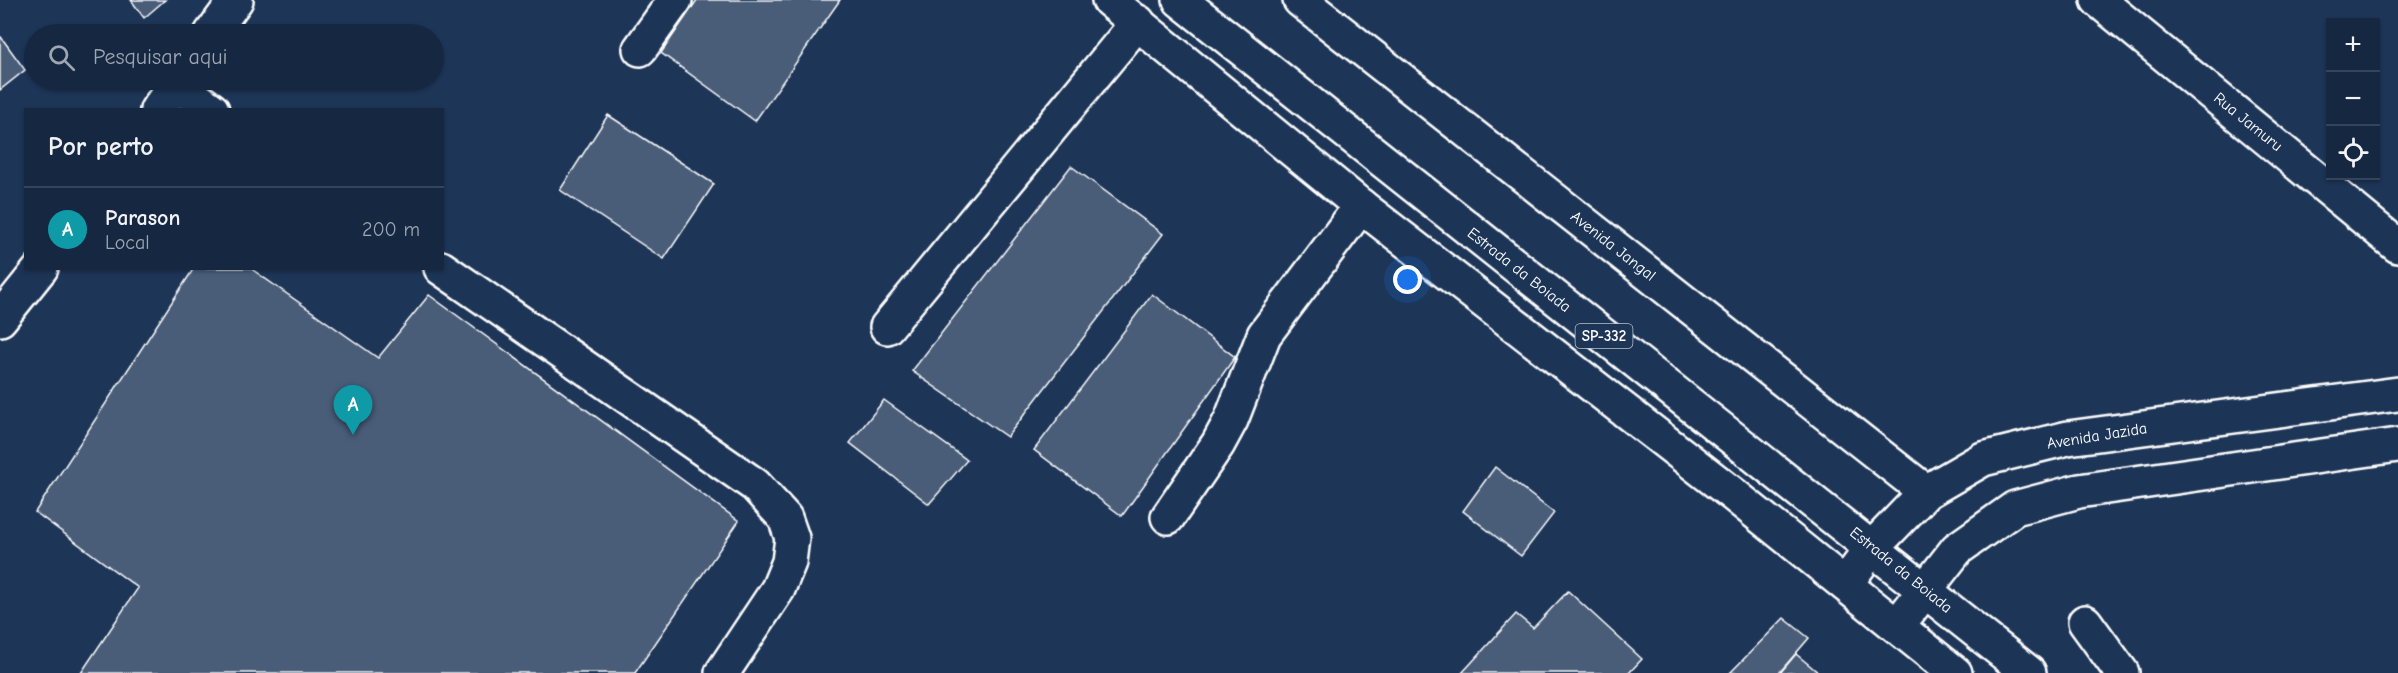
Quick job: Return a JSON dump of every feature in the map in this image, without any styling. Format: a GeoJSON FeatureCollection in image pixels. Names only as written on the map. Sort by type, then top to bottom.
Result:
{"type":"FeatureCollection","features":[{"type":"Feature","properties":{"kind":"street"},"geometry":{"type":"LineString","coordinates":[[218,24],[236,0]]}},
{"type":"Feature","properties":{"kind":"street"},"geometry":{"type":"LineString","coordinates":[[640,49],[675,0]]}},
{"type":"Feature","properties":{"kind":"street","name":"SP-332"},"geometry":{"type":"LineString","coordinates":[[1109,0],[1361,207],[1734,495],[1955,673]]}},
{"type":"Feature","properties":{"kind":"street","name":"Estrada da Boiada"},"geometry":{"type":"LineString","coordinates":[[1180,0],[1873,547],[2028,673]]}},
{"type":"Feature","properties":{"kind":"street","name":"Avenida Jangal"},"geometry":{"type":"LineString","coordinates":[[1300,0],[1926,492]]}},
{"type":"Feature","properties":{"kind":"street","name":"Rua Jamuru"},"geometry":{"type":"LineString","coordinates":[[2098,0],[2398,246]]}},
{"type":"Feature","properties":{"kind":"street"},"geometry":{"type":"LineString","coordinates":[[887,327],[1137,22]]}},
{"type":"Feature","properties":{"kind":"street"},"geometry":{"type":"LineString","coordinates":[[171,91],[208,108]]}},
{"type":"Feature","properties":{"kind":"street"},"geometry":{"type":"LineString","coordinates":[[1168,517],[1218,444],[1231,420],[1264,335],[1361,207]]}},
{"type":"Feature","properties":{"kind":"street"},"geometry":{"type":"LineString","coordinates":[[0,319],[39,270]]}},
{"type":"Feature","properties":{"kind":"street"},"geometry":{"type":"LineString","coordinates":[[444,270],[755,485],[785,518],[792,538],[789,562],[782,580],[722,673]]}},
{"type":"Feature","properties":{"kind":"street","name":"Avenida Jazida"},"geometry":{"type":"LineString","coordinates":[[1845,584],[1873,547],[1926,492],[1983,459],[2068,438],[2398,394]]}},
{"type":"Feature","properties":{"kind":"street"},"geometry":{"type":"LineString","coordinates":[[1897,626],[1957,549],[2015,508],[2079,491],[2398,445]]}},
{"type":"Feature","properties":{"kind":"street"},"geometry":{"type":"LineString","coordinates":[[2085,622],[2122,673]]}},
{"type":"Feature","properties":{"kind":"building"},"geometry":{"type":"Polygon","coordinates":[[[131,0],[165,0],[144,18],[131,0]]]}},
{"type":"Feature","properties":{"kind":"building"},"geometry":{"type":"Polygon","coordinates":[[[697,0],[840,0],[755,121],[661,53],[697,0]]]}},
{"type":"Feature","properties":{"kind":"building"},"geometry":{"type":"Polygon","coordinates":[[[0,38],[24,71],[0,90],[0,38]]]}},
{"type":"Feature","properties":{"kind":"building"},"geometry":{"type":"Polygon","coordinates":[[[608,115],[714,184],[664,259],[560,190],[608,115]]]}},
{"type":"Feature","properties":{"kind":"building"},"geometry":{"type":"Polygon","coordinates":[[[1071,166],[1163,234],[1007,437],[912,371],[1071,166]]]}},
{"type":"Feature","properties":{"kind":"building"},"geometry":{"type":"Polygon","coordinates":[[[193,270],[253,270],[378,358],[429,295],[739,521],[635,673],[81,673],[138,588],[35,512],[193,270]]]}},
{"type":"Feature","properties":{"kind":"building"},"geometry":{"type":"Polygon","coordinates":[[[1152,294],[1235,357],[1122,516],[1034,450],[1152,294]]]}},
{"type":"Feature","properties":{"kind":"building"},"geometry":{"type":"Polygon","coordinates":[[[884,400],[967,460],[929,504],[850,443],[884,400]]]}},
{"type":"Feature","properties":{"kind":"building"},"geometry":{"type":"Polygon","coordinates":[[[1495,467],[1554,513],[1521,556],[1463,511],[1495,467]]]}},
{"type":"Feature","properties":{"kind":"building"},"geometry":{"type":"Polygon","coordinates":[[[1568,591],[1642,659],[1629,673],[1462,673],[1516,614],[1533,628],[1568,591]]]}},
{"type":"Feature","properties":{"kind":"building"},"geometry":{"type":"Polygon","coordinates":[[[1784,618],[1809,638],[1779,673],[1730,673],[1784,618]]]}},
{"type":"Feature","properties":{"kind":"building"},"geometry":{"type":"Polygon","coordinates":[[[1796,654],[1819,673],[1780,673],[1796,654]]]}},
{"type":"Feature","properties":{"kind":"place","name":"Parason"},"geometry":{"type":"Point","coordinates":[353,435]}}]}
